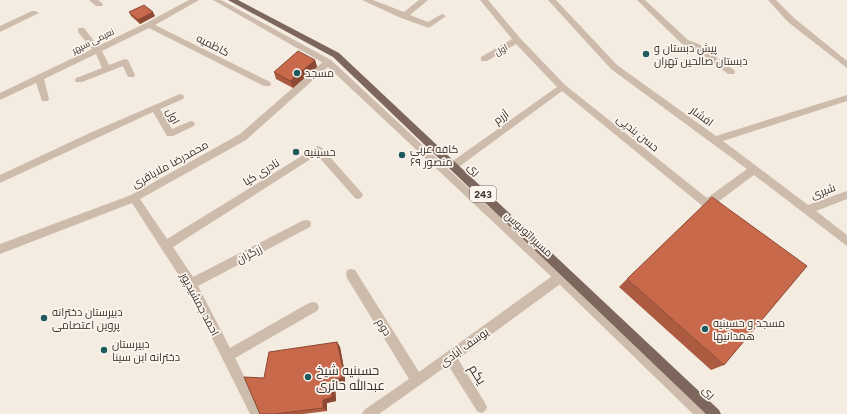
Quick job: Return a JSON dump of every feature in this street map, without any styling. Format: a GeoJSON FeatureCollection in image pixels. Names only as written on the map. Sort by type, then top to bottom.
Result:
{"type":"FeatureCollection","features":[{"type":"Feature","properties":{"kind":"main road","name":"ری"},"geometry":{"type":"LineString","coordinates":[[232,0],[336,55],[715,414]]}},
{"type":"Feature","properties":{"kind":"street","name":"نعیمی سپهر"},"geometry":{"type":"LineString","coordinates":[[0,97],[149,25],[195,0]]}},
{"type":"Feature","properties":{"kind":"street"},"geometry":{"type":"LineString","coordinates":[[366,0],[429,25],[442,16]]}},
{"type":"Feature","properties":{"kind":"street"},"geometry":{"type":"LineString","coordinates":[[404,16],[424,0]]}},
{"type":"Feature","properties":{"kind":"street","name":"حسن بندپی"},"geometry":{"type":"LineString","coordinates":[[484,0],[517,40],[562,87],[725,218]]}},
{"type":"Feature","properties":{"kind":"street","name":"افشار"},"geometry":{"type":"LineString","coordinates":[[552,0],[614,67],[715,140],[847,241]]}},
{"type":"Feature","properties":{"kind":"street"},"geometry":{"type":"LineString","coordinates":[[641,0],[685,42],[696,46],[731,72]]}},
{"type":"Feature","properties":{"kind":"street"},"geometry":{"type":"LineString","coordinates":[[772,0],[792,20],[847,65]]}},
{"type":"Feature","properties":{"kind":"street"},"geometry":{"type":"LineString","coordinates":[[0,29],[35,13]]}},
{"type":"Feature","properties":{"kind":"street","name":"کاظمیه"},"geometry":{"type":"LineString","coordinates":[[149,25],[266,84]]}},
{"type":"Feature","properties":{"kind":"street"},"geometry":{"type":"LineString","coordinates":[[81,30],[97,50],[107,69]]}},
{"type":"Feature","properties":{"kind":"street","name":"اول"},"geometry":{"type":"LineString","coordinates":[[484,59],[517,40]]}},
{"type":"Feature","properties":{"kind":"street"},"geometry":{"type":"LineString","coordinates":[[79,80],[125,62],[131,75]]}},
{"type":"Feature","properties":{"kind":"street","name":"محمدرضا ملاباقری"},"geometry":{"type":"LineString","coordinates":[[0,249],[134,198],[243,137],[328,62]]}},
{"type":"Feature","properties":{"kind":"street"},"geometry":{"type":"LineString","coordinates":[[39,78],[45,99]]}},
{"type":"Feature","properties":{"kind":"street","name":"آزرم"},"geometry":{"type":"LineString","coordinates":[[453,166],[562,87]]}},
{"type":"Feature","properties":{"kind":"street"},"geometry":{"type":"LineString","coordinates":[[0,179],[95,134],[156,109],[180,97]]}},
{"type":"Feature","properties":{"kind":"street"},"geometry":{"type":"LineString","coordinates":[[715,140],[845,102]]}},
{"type":"Feature","properties":{"kind":"street","name":"اول"},"geometry":{"type":"LineString","coordinates":[[156,109],[170,134],[191,124]]}},
{"type":"Feature","properties":{"kind":"street","name":"نادری کیا"},"geometry":{"type":"LineString","coordinates":[[166,246],[318,150],[358,195]]}},
{"type":"Feature","properties":{"kind":"street"},"geometry":{"type":"LineString","coordinates":[[707,204],[753,170]]}},
{"type":"Feature","properties":{"kind":"street","name":"شیری"},"geometry":{"type":"LineString","coordinates":[[807,210],[847,195]]}},
{"type":"Feature","properties":{"kind":"street","name":"احمد جمشیدپور"},"geometry":{"type":"LineString","coordinates":[[134,198],[191,284],[257,414]]}},
{"type":"Feature","properties":{"kind":"street","name":"زرگران"},"geometry":{"type":"LineString","coordinates":[[191,284],[306,224]]}},
{"type":"Feature","properties":{"kind":"street","name":"دوم"},"geometry":{"type":"LineString","coordinates":[[351,274],[417,381]]}},
{"type":"Feature","properties":{"kind":"street","name":"یوسف آبادی"},"geometry":{"type":"LineString","coordinates":[[368,414],[450,358],[560,278]]}},
{"type":"Feature","properties":{"kind":"street"},"geometry":{"type":"LineString","coordinates":[[228,356],[313,307]]}},
{"type":"Feature","properties":{"kind":"street","name":"یکم"},"geometry":{"type":"LineString","coordinates":[[450,358],[481,407]]}},
{"type":"Feature","properties":{"kind":"lane","name":"مسیر اتوبوس"},"geometry":{"type":"LineString","coordinates":[[216,0],[328,62],[560,278],[701,414]]}},
{"type":"Feature","properties":{"kind":"building"},"geometry":{"type":"Polygon","coordinates":[[[144,5],[153,12],[138,20],[129,12],[144,5]]]}},
{"type":"Feature","properties":{"kind":"building"},"geometry":{"type":"Polygon","coordinates":[[[298,51],[315,60],[290,81],[274,72],[298,51]]]}},
{"type":"Feature","properties":{"kind":"building","name":"مسجد و حسینیه همدانیها"},"geometry":{"type":"Polygon","coordinates":[[[712,197],[807,266],[724,365],[627,279],[712,197]]]}},
{"type":"Feature","properties":{"kind":"building","name":"حسینیه شیخ عبدالله حائری"},"geometry":{"type":"Polygon","coordinates":[[[337,342],[343,369],[342,378],[332,381],[332,397],[323,400],[323,408],[275,414],[260,414],[244,377],[264,378],[269,352],[337,342]]]}},
{"type":"Feature","properties":{"kind":"place","name":"پیش دبستان و دبستان صالحین تهران"},"geometry":{"type":"Point","coordinates":[646,54]}},
{"type":"Feature","properties":{"kind":"place","name":"مسجد"},"geometry":{"type":"Point","coordinates":[297,73]}},
{"type":"Feature","properties":{"kind":"place","name":"حسینیه"},"geometry":{"type":"Point","coordinates":[296,152]}},
{"type":"Feature","properties":{"kind":"place","name":"کافه عربی منصور ۶۹"},"geometry":{"type":"Point","coordinates":[402,155]}},
{"type":"Feature","properties":{"kind":"place","name":"دبیرستان دخترانه پروین اعتصامی"},"geometry":{"type":"Point","coordinates":[44,318]}},
{"type":"Feature","properties":{"kind":"place","name":"مسجد و حسینیه همدانیها"},"geometry":{"type":"Point","coordinates":[705,329]}},
{"type":"Feature","properties":{"kind":"place","name":"دبیرستان دخترانه ابن سینا"},"geometry":{"type":"Point","coordinates":[104,350]}},
{"type":"Feature","properties":{"kind":"place","name":"حسینیه شیخ عبدالله حائری"},"geometry":{"type":"Point","coordinates":[308,377]}}]}
